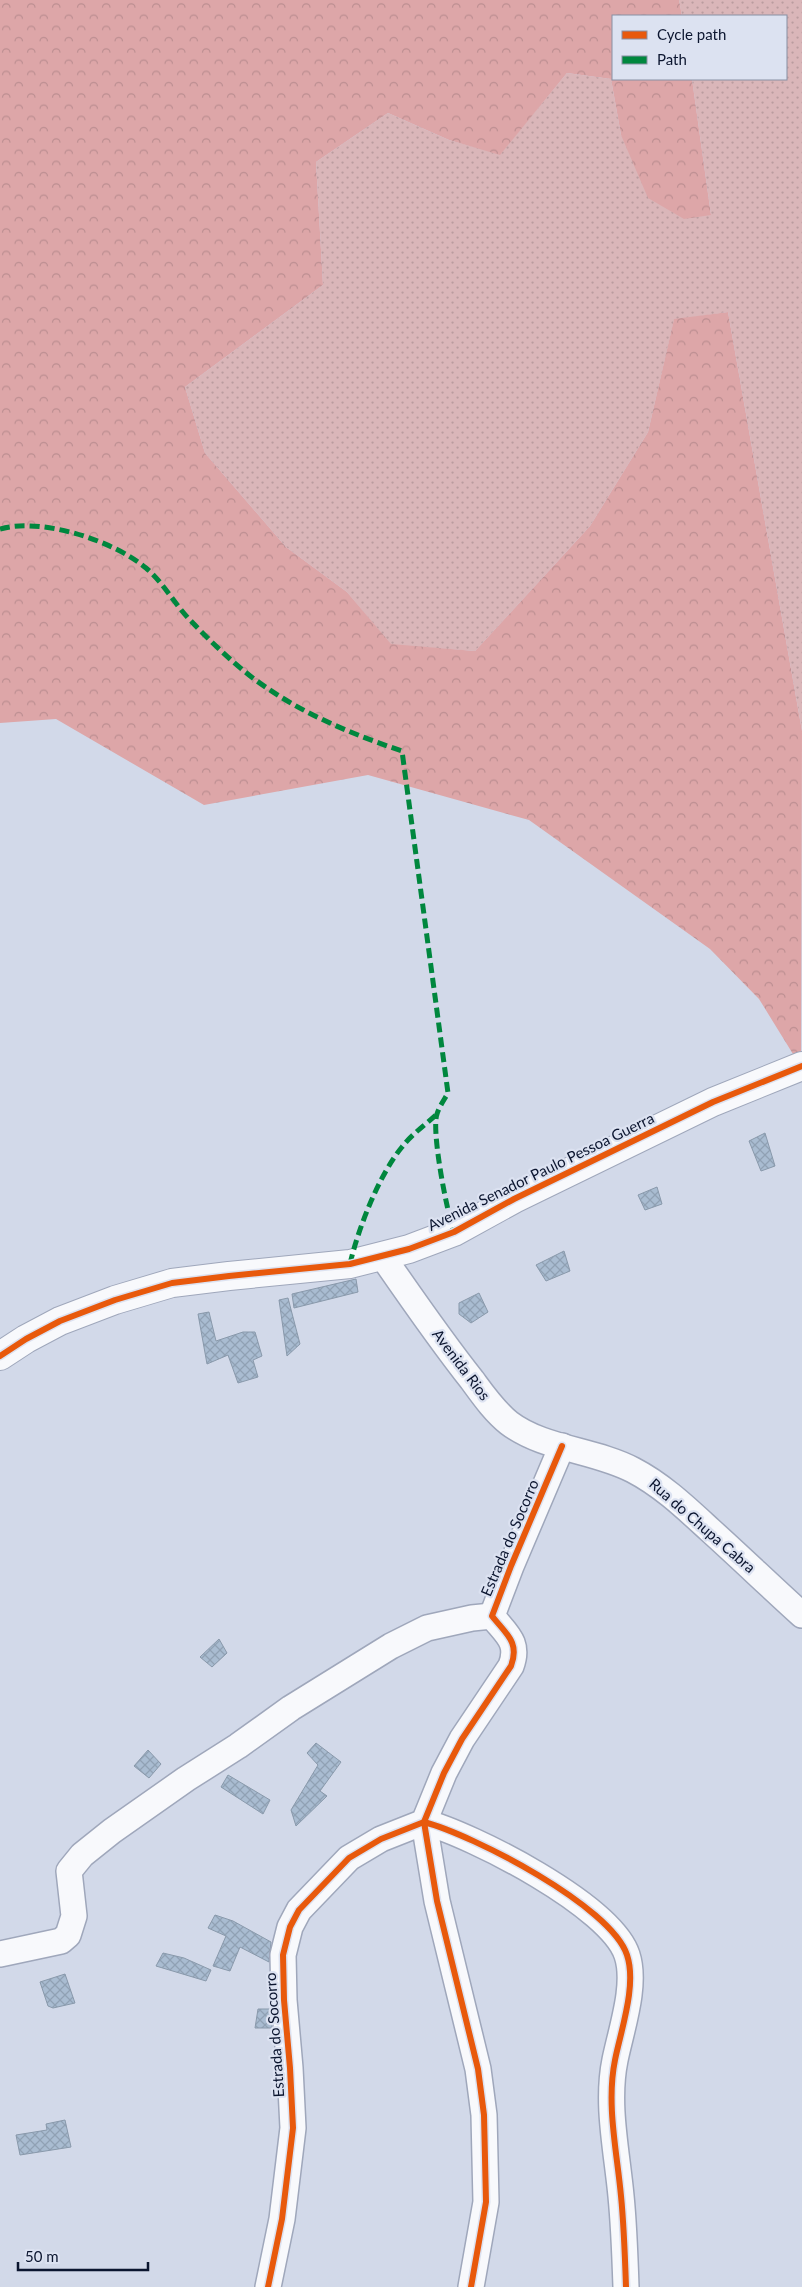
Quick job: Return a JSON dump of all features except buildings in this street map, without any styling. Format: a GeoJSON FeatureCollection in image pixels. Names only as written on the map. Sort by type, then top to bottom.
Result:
{"type":"FeatureCollection","features":[{"type":"Feature","properties":{"kind":"main road","name":"Avenida Senador Paulo Pessoa Guerra"},"geometry":{"type":"LineString","coordinates":[[0,1356],[26,1339],[60,1321],[115,1300],[172,1283],[350,1264],[383,1257],[454,1232],[514,1199],[686,1114],[801,1066]]}},
{"type":"Feature","properties":{"kind":"street","name":"Avenida Rios"},"geometry":{"type":"LineString","coordinates":[[383,1257],[442,1341],[496,1411],[517,1427],[562,1446]]}},
{"type":"Feature","properties":{"kind":"street","name":"Rua do Chupa Cabra"},"geometry":{"type":"LineString","coordinates":[[562,1446],[607,1459],[633,1470],[658,1485],[686,1508],[802,1615]]}},
{"type":"Feature","properties":{"kind":"street","name":"Estrada do Socorro"},"geometry":{"type":"LineString","coordinates":[[268,2287],[282,2218],[294,2128],[284,2000],[284,1955],[290,1926],[299,1910],[350,1858],[381,1839],[424,1822],[444,1773],[462,1740],[511,1666],[515,1655],[513,1642],[492,1616],[562,1446]]}},
{"type":"Feature","properties":{"kind":"street"},"geometry":{"type":"LineString","coordinates":[[0,1954],[61,1941],[68,1934],[74,1909],[68,1875],[75,1862],[112,1831],[156,1799],[238,1746],[291,1708],[391,1646],[427,1628],[492,1616]]}},
{"type":"Feature","properties":{"kind":"street"},"geometry":{"type":"LineString","coordinates":[[471,2287],[486,2202],[484,2114],[478,2069],[437,1901],[424,1822],[463,1835],[493,1849],[550,1884],[601,1921],[618,1939],[626,1953],[630,1966],[628,1990],[614,2062],[612,2117],[621,2198],[626,2287]]}},
{"type":"Feature","properties":{"kind":"shaded area"},"geometry":{"type":"Polygon","coordinates":[[[679,0],[802,0],[802,731],[728,312],[674,320],[648,432],[590,526],[475,651],[391,645],[347,592],[286,547],[205,453],[185,387],[323,285],[316,162],[388,113],[449,140],[500,154],[567,73],[611,79],[621,135],[711,215],[692,80],[787,80],[787,15],[682,15],[679,0]]]}},
{"type":"Feature","properties":{"kind":"green space"},"geometry":{"type":"Polygon","coordinates":[[[0,0],[679,0],[682,15],[612,15],[612,80],[692,80],[711,215],[684,219],[648,198],[621,135],[611,79],[567,73],[500,155],[449,140],[388,113],[316,162],[323,285],[185,387],[205,453],[286,547],[347,592],[391,644],[475,651],[590,526],[648,432],[674,319],[728,312],[802,731],[801,1067],[759,999],[710,949],[529,820],[368,775],[204,805],[56,719],[0,723],[0,0]]]}},
{"type":"Feature","properties":{"kind":"marked path"},"geometry":{"type":"LineString","coordinates":[[0,529],[17,526],[56,529],[77,534],[116,549],[146,568],[204,635],[241,669],[266,688],[322,719],[402,751],[448,1093],[437,1114],[436,1137],[444,1191],[454,1232]]}},
{"type":"Feature","properties":{"kind":"marked path"},"geometry":{"type":"LineString","coordinates":[[350,1264],[370,1203],[385,1172],[393,1159],[414,1134],[436,1115]]}},
{"type":"Feature","properties":{"kind":"cycle path"},"geometry":{"type":"LineString","coordinates":[[0,1356],[26,1339],[60,1321],[115,1300],[172,1283],[350,1264],[409,1249],[454,1232],[514,1199],[713,1102],[802,1066]]}},
{"type":"Feature","properties":{"kind":"cycle path"},"geometry":{"type":"LineString","coordinates":[[268,2287],[282,2219],[293,2128],[284,2000],[283,1955],[290,1927],[299,1910],[349,1858],[381,1839],[424,1822],[444,1773],[462,1739],[511,1666],[514,1651],[513,1644],[507,1633],[492,1616],[562,1446]]}},
{"type":"Feature","properties":{"kind":"cycle path"},"geometry":{"type":"LineString","coordinates":[[471,2287],[486,2202],[484,2115],[478,2069],[437,1901],[424,1822],[446,1829],[506,1857],[569,1895],[595,1915],[616,1936],[627,1955],[630,1967],[629,1993],[615,2060],[612,2094],[613,2128],[623,2219],[626,2287]]}}]}
